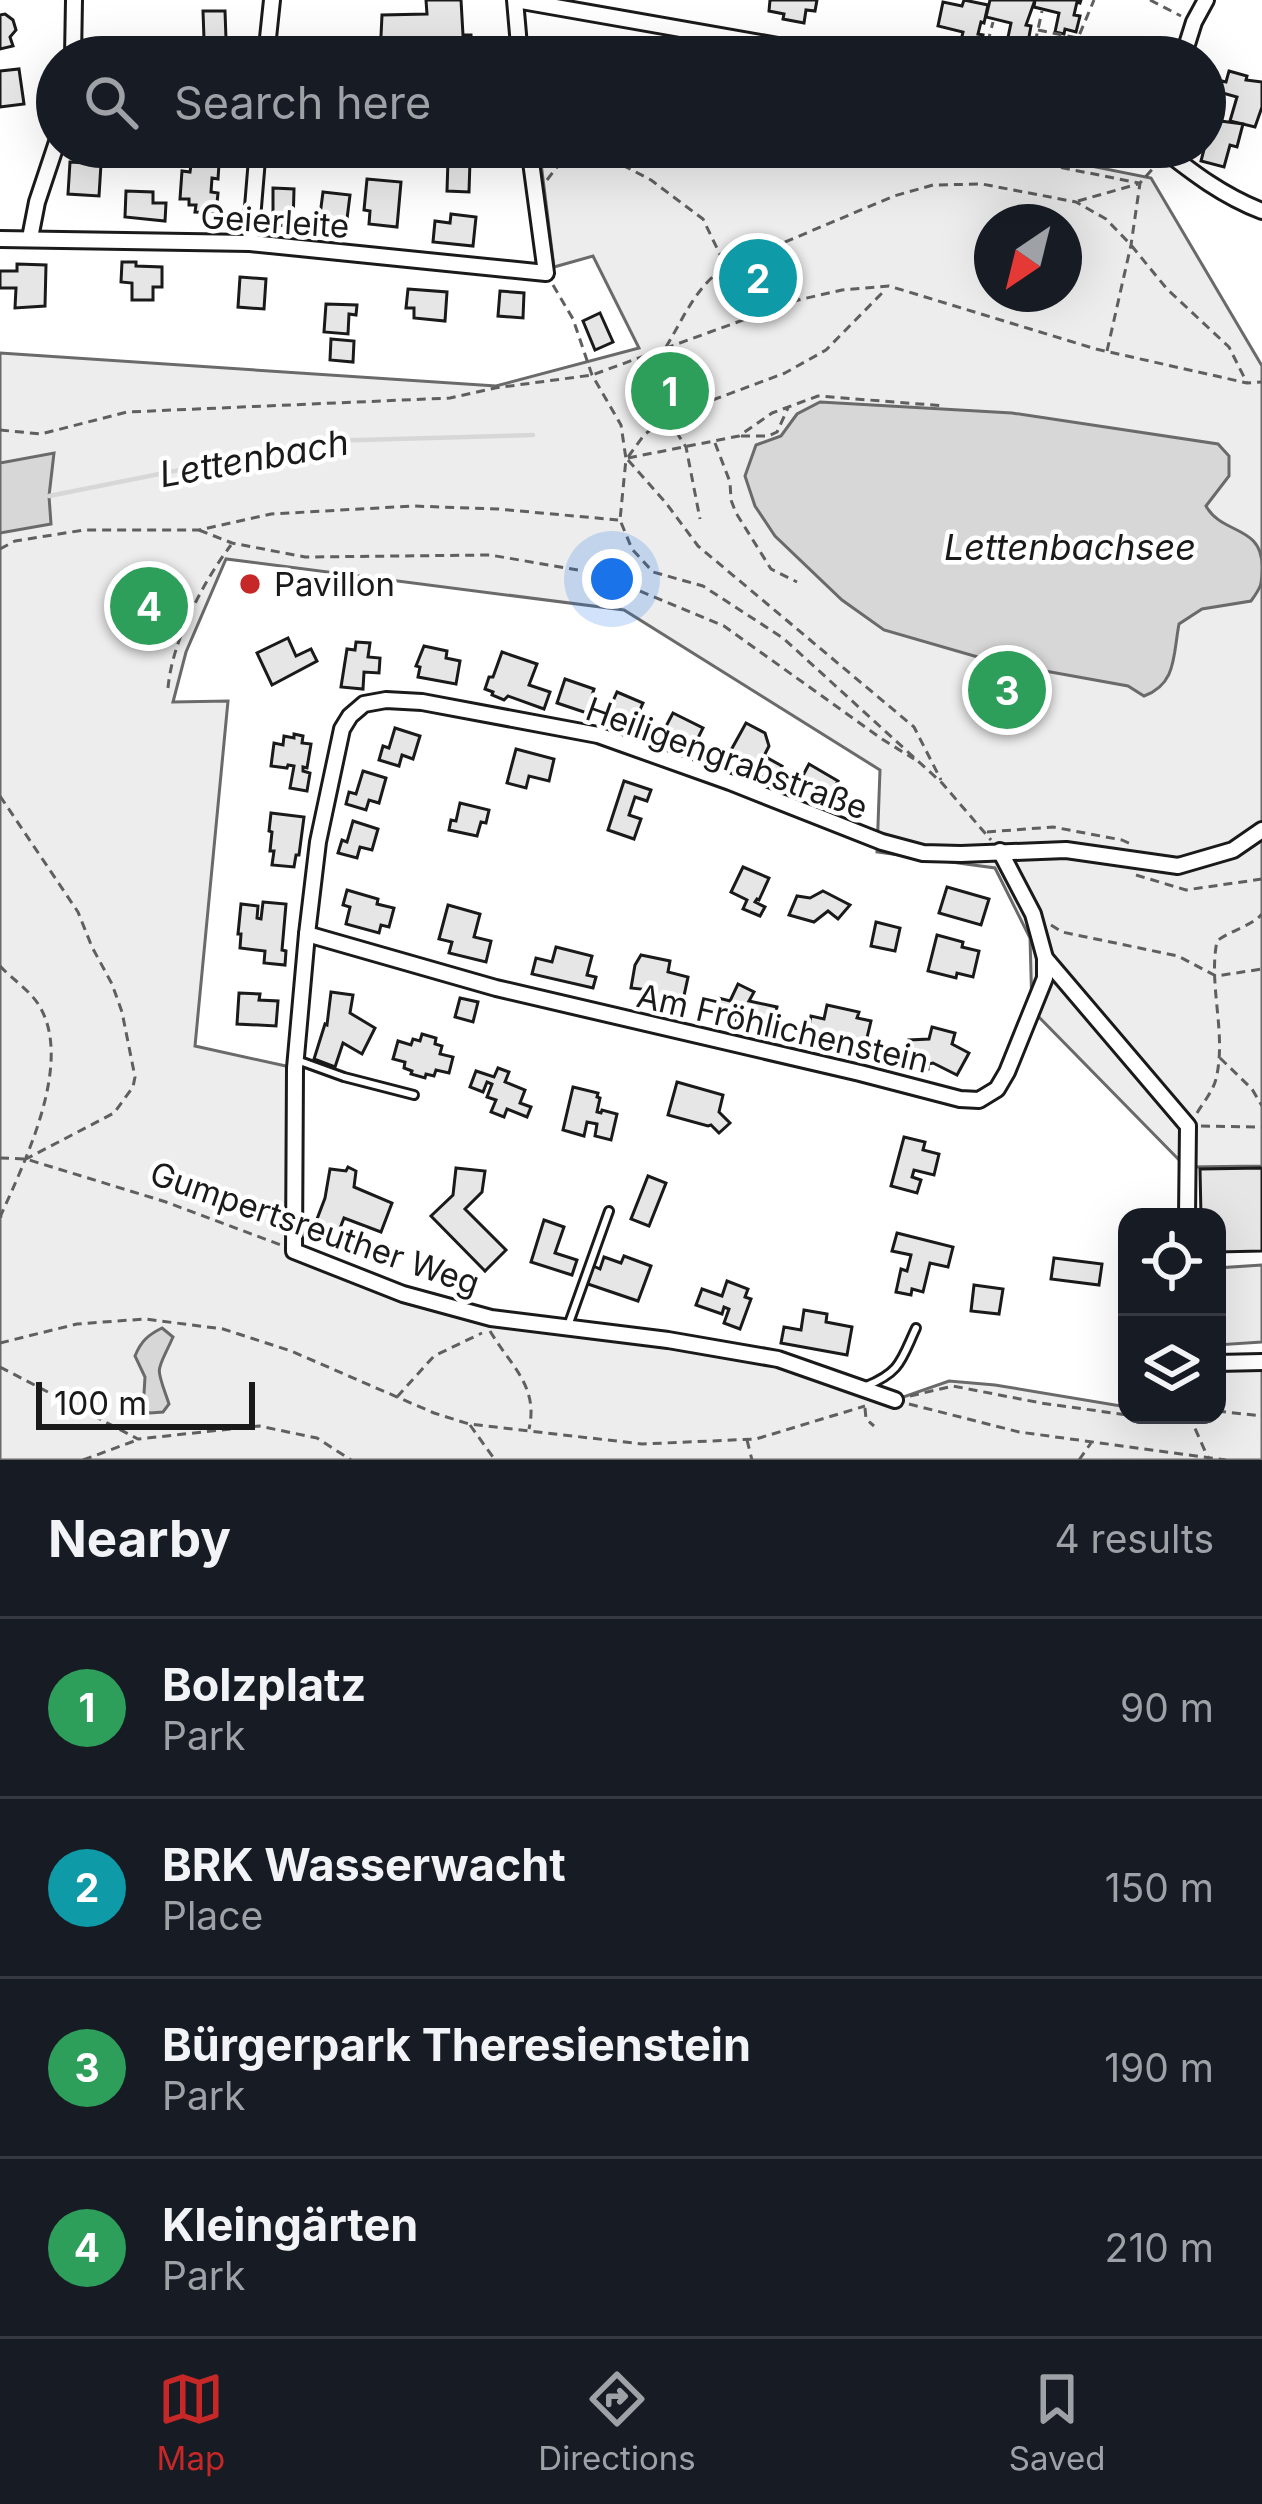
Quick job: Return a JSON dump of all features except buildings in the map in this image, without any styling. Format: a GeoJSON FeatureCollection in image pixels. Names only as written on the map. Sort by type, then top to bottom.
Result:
{"type":"FeatureCollection","features":[{"type":"Feature","properties":{"kind":"street"},"geometry":{"type":"LineString","coordinates":[[74,0],[74,36]]}},
{"type":"Feature","properties":{"kind":"street"},"geometry":{"type":"LineString","coordinates":[[268,36],[272,0]]}},
{"type":"Feature","properties":{"kind":"street"},"geometry":{"type":"LineString","coordinates":[[518,36],[515,0],[720,36]]}},
{"type":"Feature","properties":{"kind":"street"},"geometry":{"type":"LineString","coordinates":[[1190,36],[1206,0]]}},
{"type":"Feature","properties":{"kind":"street"},"geometry":{"type":"LineString","coordinates":[[30,238],[48,168]]}},
{"type":"Feature","properties":{"kind":"street"},"geometry":{"type":"LineString","coordinates":[[250,243],[256,168]]}},
{"type":"Feature","properties":{"kind":"street"},"geometry":{"type":"LineString","coordinates":[[532,168],[546,273]]}},
{"type":"Feature","properties":{"kind":"street"},"geometry":{"type":"LineString","coordinates":[[1186,168],[1235,201],[1262,211]]}},
{"type":"Feature","properties":{"kind":"street","name":"Geierleite"},"geometry":{"type":"LineString","coordinates":[[0,239],[250,243],[546,273]]}},
{"type":"Feature","properties":{"kind":"street","name":"Heiligengrabstraße"},"geometry":{"type":"LineString","coordinates":[[294,1250],[296,1059],[318,842],[342,729],[364,704],[422,702],[598,735],[882,842],[923,853],[1066,850],[1178,866],[1233,850],[1262,830]]}},
{"type":"Feature","properties":{"kind":"street","name":"Am Fröhlichenstein"},"geometry":{"type":"LineString","coordinates":[[307,934],[496,988],[979,1100],[997,1089],[1007,1072],[1045,978],[1045,958],[1033,914],[1000,851]]}},
{"type":"Feature","properties":{"kind":"street"},"geometry":{"type":"LineString","coordinates":[[1045,958],[1189,1126],[1187,1208]]}},
{"type":"Feature","properties":{"kind":"street","name":"Gumpertsreuther Weg"},"geometry":{"type":"LineString","coordinates":[[294,1250],[490,1324],[568,1327],[778,1359],[895,1400]]}},
{"type":"Feature","properties":{"kind":"street"},"geometry":{"type":"LineString","coordinates":[[1226,1363],[1262,1362]]}},
{"type":"Feature","properties":{"kind":"lane"},"geometry":{"type":"LineString","coordinates":[[296,1059],[344,1077],[414,1094]]}},
{"type":"Feature","properties":{"kind":"lane"},"geometry":{"type":"LineString","coordinates":[[568,1327],[609,1211]]}},
{"type":"Feature","properties":{"kind":"lane"},"geometry":{"type":"LineString","coordinates":[[862,1388],[896,1370],[916,1328]]}},
{"type":"Feature","properties":{"kind":"path"},"geometry":{"type":"LineString","coordinates":[[1079,36],[1094,0]]}},
{"type":"Feature","properties":{"kind":"path"},"geometry":{"type":"LineString","coordinates":[[1150,0],[1194,22]]}},
{"type":"Feature","properties":{"kind":"path"},"geometry":{"type":"LineString","coordinates":[[1037,36],[1042,10]]}},
{"type":"Feature","properties":{"kind":"path"},"geometry":{"type":"LineString","coordinates":[[989,36],[993,22]]}},
{"type":"Feature","properties":{"kind":"path"},"geometry":{"type":"LineString","coordinates":[[1038,30],[1068,36]]}},
{"type":"Feature","properties":{"kind":"path"},"geometry":{"type":"LineString","coordinates":[[535,197],[556,168]]}},
{"type":"Feature","properties":{"kind":"path"},"geometry":{"type":"LineString","coordinates":[[629,168],[703,219],[746,321]]}},
{"type":"Feature","properties":{"kind":"path"},"geometry":{"type":"LineString","coordinates":[[1064,168],[1140,183]]}},
{"type":"Feature","properties":{"kind":"path"},"geometry":{"type":"LineString","coordinates":[[1107,351],[1132,245],[1140,183],[1150,168]]}},
{"type":"Feature","properties":{"kind":"path"},"geometry":{"type":"LineString","coordinates":[[1076,202],[1140,183]]}},
{"type":"Feature","properties":{"kind":"path"},"geometry":{"type":"LineString","coordinates":[[666,349],[696,297],[726,267],[894,196],[933,185],[982,184],[1076,202],[1106,219],[1167,289],[1229,347],[1247,382]]}},
{"type":"Feature","properties":{"kind":"path"},"geometry":{"type":"LineString","coordinates":[[784,245],[798,300]]}},
{"type":"Feature","properties":{"kind":"path"},"geometry":{"type":"LineString","coordinates":[[546,273],[573,319],[592,375],[621,425],[626,459],[620,520],[632,550],[653,572],[703,586],[783,638],[942,783],[1000,851]]}},
{"type":"Feature","properties":{"kind":"path"},"geometry":{"type":"LineString","coordinates":[[626,459],[644,435],[667,417],[785,373],[826,350],[889,286]]}},
{"type":"Feature","properties":{"kind":"path"},"geometry":{"type":"LineString","coordinates":[[0,430],[41,434],[127,412],[450,398],[592,375],[798,300],[889,286],[1107,351],[1262,382]]}},
{"type":"Feature","properties":{"kind":"path"},"geometry":{"type":"LineString","coordinates":[[739,436],[772,413],[818,396],[945,406]]}},
{"type":"Feature","properties":{"kind":"path"},"geometry":{"type":"LineString","coordinates":[[626,459],[739,436],[768,436],[777,432],[790,406]]}},
{"type":"Feature","properties":{"kind":"path"},"geometry":{"type":"LineString","coordinates":[[667,417],[686,447],[700,519]]}},
{"type":"Feature","properties":{"kind":"path"},"geometry":{"type":"LineString","coordinates":[[715,441],[736,513],[771,569],[797,582]]}},
{"type":"Feature","properties":{"kind":"path"},"geometry":{"type":"LineString","coordinates":[[626,459],[698,545],[914,727],[942,783]]}},
{"type":"Feature","properties":{"kind":"path"},"geometry":{"type":"LineString","coordinates":[[0,549],[15,541],[84,530],[199,530],[271,514],[413,506],[620,520]]}},
{"type":"Feature","properties":{"kind":"path"},"geometry":{"type":"LineString","coordinates":[[199,530],[232,543],[305,557],[490,554],[596,573],[724,626],[920,762]]}},
{"type":"Feature","properties":{"kind":"path"},"geometry":{"type":"LineString","coordinates":[[168,688],[179,640],[215,566],[232,543]]}},
{"type":"Feature","properties":{"kind":"path"},"geometry":{"type":"LineString","coordinates":[[0,796],[78,912],[112,983],[135,1077],[114,1113],[26,1159]]}},
{"type":"Feature","properties":{"kind":"path"},"geometry":{"type":"LineString","coordinates":[[1033,914],[1062,932],[1178,956],[1216,976],[1262,969]]}},
{"type":"Feature","properties":{"kind":"path"},"geometry":{"type":"LineString","coordinates":[[1189,1126],[1216,1083],[1221,1030],[1214,957],[1217,940],[1262,914]]}},
{"type":"Feature","properties":{"kind":"path"},"geometry":{"type":"LineString","coordinates":[[0,966],[38,1002],[50,1029],[51,1061],[26,1159],[0,1223]]}},
{"type":"Feature","properties":{"kind":"path"},"geometry":{"type":"LineString","coordinates":[[1218,1057],[1252,1089],[1262,1106]]}},
{"type":"Feature","properties":{"kind":"path"},"geometry":{"type":"LineString","coordinates":[[1189,1126],[1262,1126]]}},
{"type":"Feature","properties":{"kind":"path","name":"Gumpertsreuther Weg"},"geometry":{"type":"LineString","coordinates":[[0,1158],[26,1159],[166,1202],[294,1250]]}},
{"type":"Feature","properties":{"kind":"path"},"geometry":{"type":"LineString","coordinates":[[0,1343],[76,1324],[146,1319],[223,1329],[290,1351],[469,1424],[642,1444],[747,1440],[953,1386],[1118,1414]]}},
{"type":"Feature","properties":{"kind":"path"},"geometry":{"type":"LineString","coordinates":[[397,1396],[434,1356],[490,1324],[531,1399],[529,1430]]}},
{"type":"Feature","properties":{"kind":"path"},"geometry":{"type":"LineString","coordinates":[[0,1367],[138,1439]]}},
{"type":"Feature","properties":{"kind":"path"},"geometry":{"type":"LineString","coordinates":[[895,1400],[1019,1432],[1226,1460]]}},
{"type":"Feature","properties":{"kind":"path"},"geometry":{"type":"LineString","coordinates":[[865,1406],[866,1419],[874,1426]]}},
{"type":"Feature","properties":{"kind":"path"},"geometry":{"type":"LineString","coordinates":[[1226,1412],[1262,1416]]}},
{"type":"Feature","properties":{"kind":"path"},"geometry":{"type":"LineString","coordinates":[[469,1424],[495,1460]]}},
{"type":"Feature","properties":{"kind":"path"},"geometry":{"type":"LineString","coordinates":[[1193,1424],[1209,1458]]}},
{"type":"Feature","properties":{"kind":"path"},"geometry":{"type":"LineString","coordinates":[[83,1460],[138,1439],[259,1426],[316,1438],[350,1460]]}},
{"type":"Feature","properties":{"kind":"path"},"geometry":{"type":"LineString","coordinates":[[747,1440],[752,1460]]}},
{"type":"Feature","properties":{"kind":"path"},"geometry":{"type":"LineString","coordinates":[[1079,1460],[1092,1441]]}},
{"type":"Feature","properties":{"kind":"shaded area"},"geometry":{"type":"Polygon","coordinates":[[[542,168],[1101,168],[1151,178],[1262,366],[1262,1166],[1186,1167],[1032,1010],[1030,938],[995,868],[877,852],[880,770],[624,610],[226,559],[186,652],[173,702],[228,701],[195,1046],[295,1068],[294,1250],[491,1318],[778,1359],[895,1400],[949,1381],[1118,1406],[1118,1424],[1226,1424],[1226,1360],[1262,1357],[1262,1460],[0,1460],[0,353],[496,386],[639,348],[593,256],[554,267],[542,168]]]}},
{"type":"Feature","properties":{"kind":"shaded area"},"geometry":{"type":"Polygon","coordinates":[[[1262,1265],[1262,1342],[1226,1344],[1226,1267],[1262,1265]]]}},
{"type":"Feature","properties":{"kind":"water","name":"Lettenbachsee"},"geometry":{"type":"Polygon","coordinates":[[[820,402],[1012,413],[1218,444],[1229,456],[1229,476],[1206,506],[1256,543],[1262,566],[1259,588],[1251,601],[1202,609],[1179,624],[1168,676],[1144,696],[1128,686],[995,662],[884,630],[842,600],[775,536],[755,506],[745,476],[756,445],[781,436],[797,414],[820,402]]]}},
{"type":"Feature","properties":{"kind":"water"},"geometry":{"type":"Polygon","coordinates":[[[54,453],[51,524],[0,533],[0,463],[54,453]]]}},
{"type":"Feature","properties":{"kind":"water"},"geometry":{"type":"Polygon","coordinates":[[[162,1328],[173,1337],[159,1369],[169,1404],[163,1412],[150,1413],[143,1410],[145,1377],[135,1356],[146,1339],[162,1328]]]}},
{"type":"Feature","properties":{"kind":"waterway","name":"Lettenbach"},"geometry":{"type":"LineString","coordinates":[[49,496],[325,441],[533,435]]}},
{"type":"Feature","properties":{"kind":"place","name":"BRK Wasserwacht"},"geometry":{"type":"Point","coordinates":[758,278]}},
{"type":"Feature","properties":{"kind":"place","name":"Bolzplatz"},"geometry":{"type":"Point","coordinates":[670,391]}},
{"type":"Feature","properties":{"kind":"place","name":"Pavillon"},"geometry":{"type":"Point","coordinates":[250,584]}},
{"type":"Feature","properties":{"kind":"place","name":"Kleingärten"},"geometry":{"type":"Point","coordinates":[149,606]}},
{"type":"Feature","properties":{"kind":"place","name":"Bürgerpark Theresienstein"},"geometry":{"type":"Point","coordinates":[1007,690]}}]}
